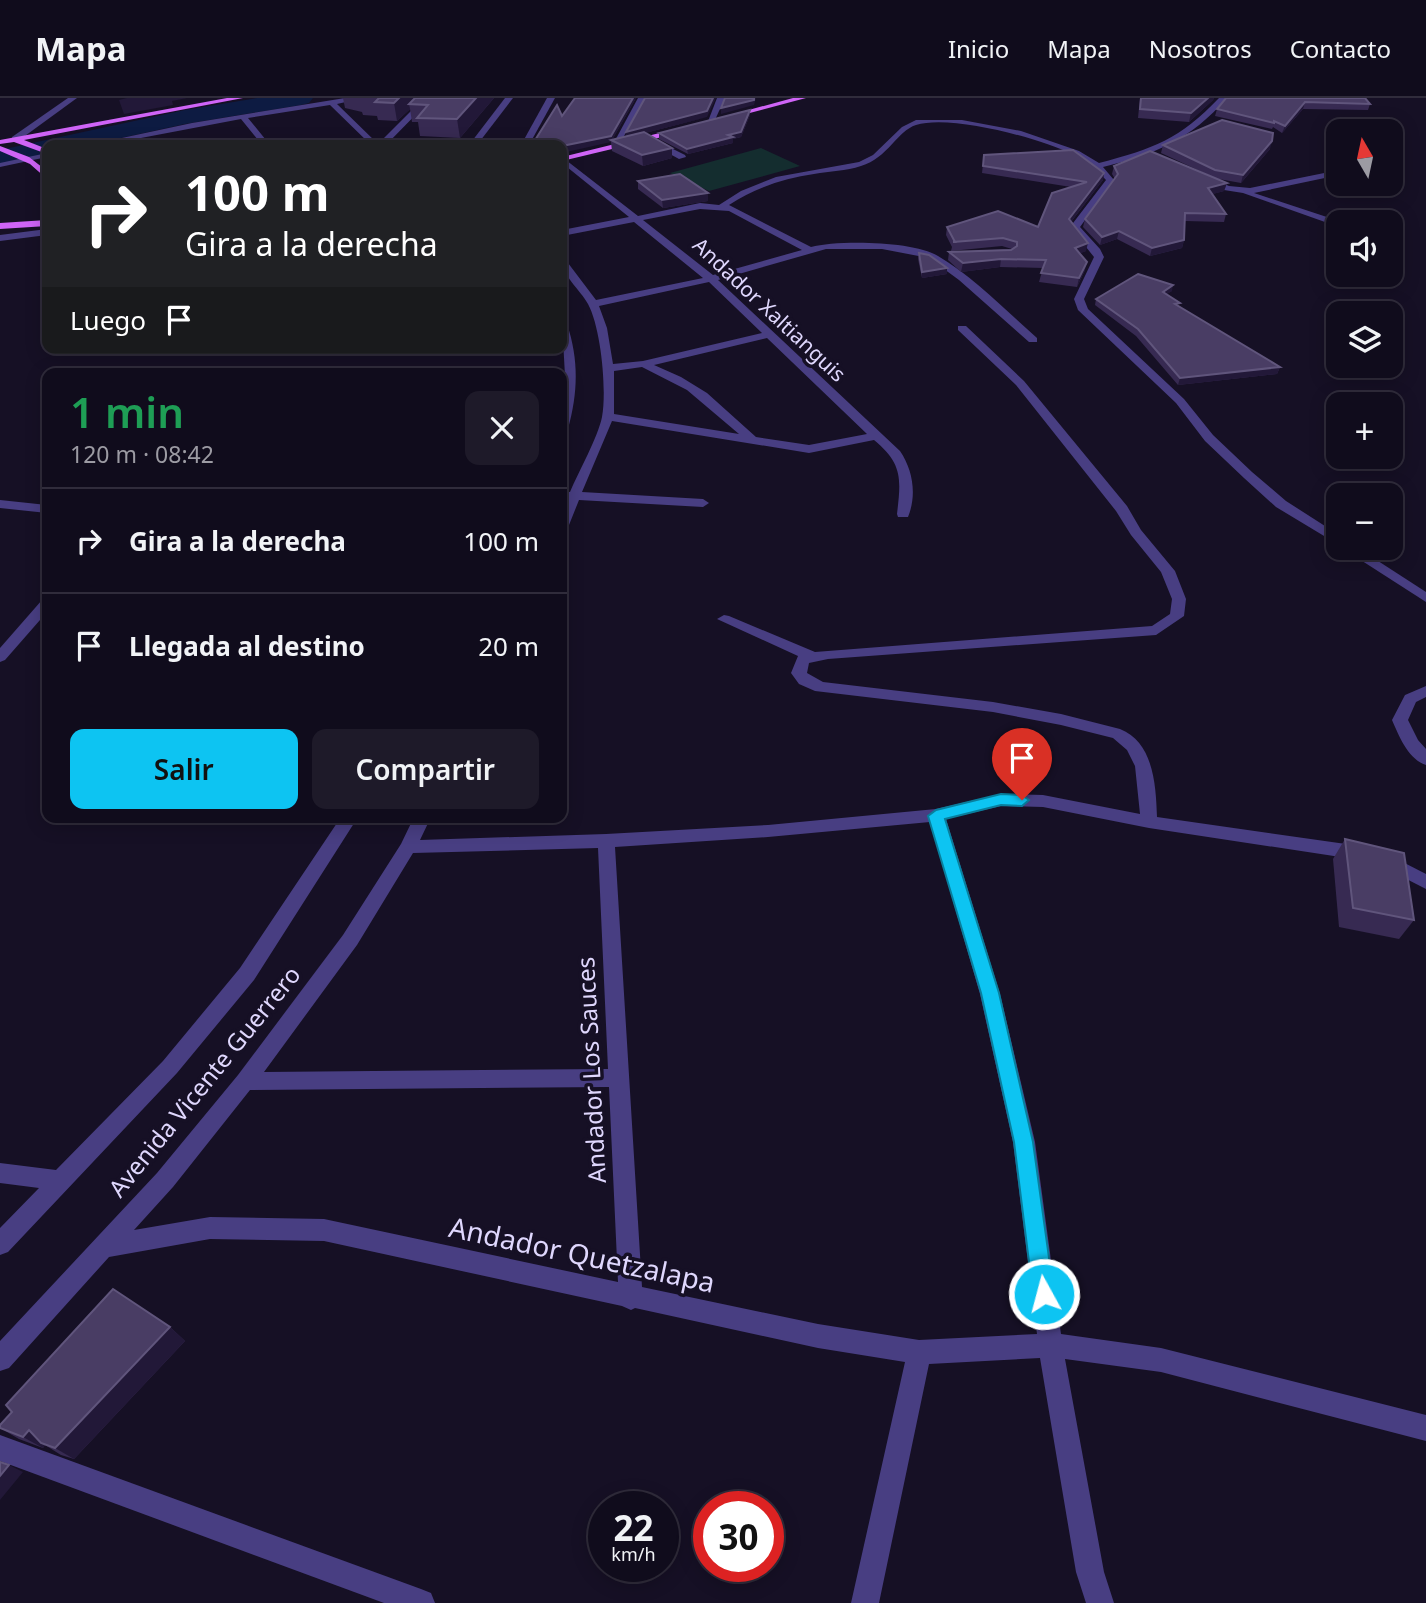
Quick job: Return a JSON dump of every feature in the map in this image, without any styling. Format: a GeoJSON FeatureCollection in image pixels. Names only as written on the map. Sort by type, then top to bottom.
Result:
{"type":"FeatureCollection","features":[{"type":"Feature","properties":{"kind":"main road"},"geometry":{"type":"LineString","coordinates":[[0,146],[15,139],[239,98]]}},
{"type":"Feature","properties":{"kind":"main road"},"geometry":{"type":"LineString","coordinates":[[698,125],[802,98]]}},
{"type":"Feature","properties":{"kind":"main road"},"geometry":{"type":"LineString","coordinates":[[567,158],[685,128]]}},
{"type":"Feature","properties":{"kind":"main road"},"geometry":{"type":"LineString","coordinates":[[0,137],[29,143],[42,150]]}},
{"type":"Feature","properties":{"kind":"main road"},"geometry":{"type":"LineString","coordinates":[[0,146],[42,169]]}},
{"type":"Feature","properties":{"kind":"main road"},"geometry":{"type":"LineString","coordinates":[[0,226],[42,223]]}},
{"type":"Feature","properties":{"kind":"street"},"geometry":{"type":"LineString","coordinates":[[15,139],[73,98]]}},
{"type":"Feature","properties":{"kind":"street"},"geometry":{"type":"LineString","coordinates":[[126,140],[359,98]]}},
{"type":"Feature","properties":{"kind":"street"},"geometry":{"type":"LineString","coordinates":[[387,140],[428,98]]}},
{"type":"Feature","properties":{"kind":"street"},"geometry":{"type":"LineString","coordinates":[[477,140],[509,98]]}},
{"type":"Feature","properties":{"kind":"street"},"geometry":{"type":"LineString","coordinates":[[529,140],[551,98]]}},
{"type":"Feature","properties":{"kind":"street"},"geometry":{"type":"LineString","coordinates":[[614,146],[642,98]]}},
{"type":"Feature","properties":{"kind":"street"},"geometry":{"type":"LineString","coordinates":[[710,122],[721,98]]}},
{"type":"Feature","properties":{"kind":"street"},"geometry":{"type":"LineString","coordinates":[[1099,166],[1179,137],[1206,118],[1223,98]]}},
{"type":"Feature","properties":{"kind":"street"},"geometry":{"type":"LineString","coordinates":[[331,102],[371,140]]}},
{"type":"Feature","properties":{"kind":"street"},"geometry":{"type":"LineString","coordinates":[[242,117],[262,140]]}},
{"type":"Feature","properties":{"kind":"street"},"geometry":{"type":"LineString","coordinates":[[1206,118],[1217,121]]}},
{"type":"Feature","properties":{"kind":"street"},"geometry":{"type":"LineString","coordinates":[[722,206],[743,191],[769,181],[868,162],[885,153],[903,129],[919,122],[982,125],[1015,132],[1073,151],[1099,166],[1110,180],[1075,227],[1099,257],[1079,299],[1083,310],[1180,401],[1209,438],[1248,475],[1281,504],[1326,533]]}},
{"type":"Feature","properties":{"kind":"street"},"geometry":{"type":"LineString","coordinates":[[648,138],[682,157]]}},
{"type":"Feature","properties":{"kind":"street"},"geometry":{"type":"LineString","coordinates":[[1146,151],[1156,156]]}},
{"type":"Feature","properties":{"kind":"street"},"geometry":{"type":"LineString","coordinates":[[0,165],[42,154]]}},
{"type":"Feature","properties":{"kind":"street","name":"Andador Xaltianguis"},"geometry":{"type":"LineString","coordinates":[[567,163],[711,279],[896,452],[905,467],[907,479],[903,514]]}},
{"type":"Feature","properties":{"kind":"street"},"geometry":{"type":"LineString","coordinates":[[1198,176],[1326,220]]}},
{"type":"Feature","properties":{"kind":"street"},"geometry":{"type":"LineString","coordinates":[[1237,190],[1271,187],[1326,176]]}},
{"type":"Feature","properties":{"kind":"street"},"geometry":{"type":"LineString","coordinates":[[567,232],[701,206],[722,206],[809,250]]}},
{"type":"Feature","properties":{"kind":"street"},"geometry":{"type":"LineString","coordinates":[[0,238],[42,233]]}},
{"type":"Feature","properties":{"kind":"street"},"geometry":{"type":"LineString","coordinates":[[593,304],[711,279],[809,250],[835,246],[881,246],[932,256],[945,255]]}},
{"type":"Feature","properties":{"kind":"street"},"geometry":{"type":"LineString","coordinates":[[932,256],[1033,340]]}},
{"type":"Feature","properties":{"kind":"street"},"geometry":{"type":"LineString","coordinates":[[567,268],[593,304],[602,328],[608,368],[608,417],[569,495],[703,503]]}},
{"type":"Feature","properties":{"kind":"street"},"geometry":{"type":"LineString","coordinates":[[962,328],[1020,383],[1122,509],[1136,532],[1168,571],[1179,599],[1177,616],[1156,630],[810,656],[802,660],[799,673],[804,680],[820,687],[1000,709],[1068,720],[1124,736],[1139,757],[1148,783],[1149,822]]}},
{"type":"Feature","properties":{"kind":"street"},"geometry":{"type":"LineString","coordinates":[[608,368],[643,364],[768,335]]}},
{"type":"Feature","properties":{"kind":"street"},"geometry":{"type":"LineString","coordinates":[[566,354],[572,391],[567,410]]}},
{"type":"Feature","properties":{"kind":"street"},"geometry":{"type":"LineString","coordinates":[[643,364],[688,383],[706,396],[754,441]]}},
{"type":"Feature","properties":{"kind":"street"},"geometry":{"type":"LineString","coordinates":[[608,417],[809,449],[876,436]]}},
{"type":"Feature","properties":{"kind":"street"},"geometry":{"type":"LineString","coordinates":[[0,504],[42,508]]}},
{"type":"Feature","properties":{"kind":"street"},"geometry":{"type":"LineString","coordinates":[[1367,560],[1426,598]]}},
{"type":"Feature","properties":{"kind":"street"},"geometry":{"type":"LineString","coordinates":[[0,657],[42,609]]}},
{"type":"Feature","properties":{"kind":"street"},"geometry":{"type":"LineString","coordinates":[[724,619],[810,656]]}},
{"type":"Feature","properties":{"kind":"street"},"geometry":{"type":"LineString","coordinates":[[1426,691],[1410,699],[1400,720],[1411,743],[1426,759]]}},
{"type":"Feature","properties":{"kind":"street"},"geometry":{"type":"LineString","coordinates":[[408,847],[606,841],[768,831],[936,816],[1001,800],[1043,801],[1149,822],[1354,851],[1394,864],[1426,882]]}},
{"type":"Feature","properties":{"kind":"street"},"geometry":{"type":"LineString","coordinates":[[936,816],[990,993],[1024,1142],[1050,1345],[1090,1572],[1100,1603]]}},
{"type":"Feature","properties":{"kind":"street","name":"Avenida Vicente Guerrero"},"geometry":{"type":"LineString","coordinates":[[0,1244],[64,1181],[170,1068],[247,974],[346,823]]}},
{"type":"Feature","properties":{"kind":"street","name":"Avenida Vicente Guerrero"},"geometry":{"type":"LineString","coordinates":[[0,1359],[165,1180],[245,1081],[350,940],[420,823]]}},
{"type":"Feature","properties":{"kind":"street","name":"Andador Los Sauces"},"geometry":{"type":"LineString","coordinates":[[606,841],[631,1298]]}},
{"type":"Feature","properties":{"kind":"street"},"geometry":{"type":"LineString","coordinates":[[245,1081],[619,1078]]}},
{"type":"Feature","properties":{"kind":"street"},"geometry":{"type":"LineString","coordinates":[[0,1172],[64,1181]]}},
{"type":"Feature","properties":{"kind":"street","name":"Andador Quetzalapa"},"geometry":{"type":"LineString","coordinates":[[102,1247],[210,1228],[324,1230],[631,1298],[818,1336],[919,1352],[1050,1345],[1161,1360],[1426,1428]]}},
{"type":"Feature","properties":{"kind":"street"},"geometry":{"type":"LineString","coordinates":[[865,1603],[919,1352]]}},
{"type":"Feature","properties":{"kind":"street"},"geometry":{"type":"LineString","coordinates":[[0,1448],[421,1603]]}},
{"type":"Feature","properties":{"kind":"green space"},"geometry":{"type":"Polygon","coordinates":[[[761,148],[800,166],[709,191],[670,173],[761,148]]]}},
{"type":"Feature","properties":{"kind":"building"},"geometry":{"type":"Polygon","coordinates":[[[379,98],[399,98],[394,103],[375,102],[379,98]]]}},
{"type":"Feature","properties":{"kind":"building"},"geometry":{"type":"Polygon","coordinates":[[[415,98],[476,98],[457,119],[417,118],[428,105],[409,104],[415,98]]]}},
{"type":"Feature","properties":{"kind":"building"},"geometry":{"type":"Polygon","coordinates":[[[575,98],[633,98],[611,136],[567,145],[567,140],[535,140],[557,105],[562,116],[575,98]]]}},
{"type":"Feature","properties":{"kind":"building"},"geometry":{"type":"Polygon","coordinates":[[[645,98],[713,98],[707,111],[626,132],[645,98]]]}},
{"type":"Feature","properties":{"kind":"building"},"geometry":{"type":"Polygon","coordinates":[[[725,98],[754,98],[754,100],[721,108],[725,98]]]}},
{"type":"Feature","properties":{"kind":"building"},"geometry":{"type":"Polygon","coordinates":[[[1141,98],[1208,98],[1191,113],[1140,109],[1141,98]]]}},
{"type":"Feature","properties":{"kind":"building"},"geometry":{"type":"Polygon","coordinates":[[[1226,98],[1365,98],[1370,104],[1305,102],[1285,126],[1274,121],[1217,109],[1226,98]]]}},
{"type":"Feature","properties":{"kind":"building"},"geometry":{"type":"Polygon","coordinates":[[[750,110],[741,132],[728,135],[733,137],[687,149],[659,133],[750,110]]]}},
{"type":"Feature","properties":{"kind":"building"},"geometry":{"type":"Polygon","coordinates":[[[1222,120],[1273,133],[1272,141],[1243,175],[1215,170],[1163,145],[1222,120]]]}},
{"type":"Feature","properties":{"kind":"building"},"geometry":{"type":"Polygon","coordinates":[[[644,132],[672,148],[642,155],[611,140],[644,132]]]}},
{"type":"Feature","properties":{"kind":"building"},"geometry":{"type":"Polygon","coordinates":[[[1073,150],[1104,173],[1069,219],[1088,243],[1075,248],[1087,262],[1079,278],[1041,273],[1046,260],[1001,259],[963,263],[949,252],[1011,250],[1017,246],[1017,242],[1003,238],[955,242],[947,227],[998,211],[1038,227],[1052,193],[1087,182],[983,166],[984,155],[1073,150]]]}},
{"type":"Feature","properties":{"kind":"building"},"geometry":{"type":"Polygon","coordinates":[[[1150,151],[1227,183],[1208,188],[1226,214],[1185,213],[1184,240],[1152,248],[1119,231],[1102,237],[1085,219],[1118,174],[1114,166],[1150,151]]]}},
{"type":"Feature","properties":{"kind":"building"},"geometry":{"type":"Polygon","coordinates":[[[680,174],[708,193],[662,200],[638,181],[680,174]]]}},
{"type":"Feature","properties":{"kind":"building"},"geometry":{"type":"Polygon","coordinates":[[[919,253],[929,255],[947,268],[922,272],[919,253]]]}},
{"type":"Feature","properties":{"kind":"building"},"geometry":{"type":"Polygon","coordinates":[[[1138,274],[1173,285],[1163,292],[1180,303],[1175,304],[1280,367],[1180,378],[1138,329],[1096,299],[1138,274]]]}},
{"type":"Feature","properties":{"kind":"building"},"geometry":{"type":"Polygon","coordinates":[[[1345,839],[1404,853],[1414,920],[1353,908],[1345,839]]]}},
{"type":"Feature","properties":{"kind":"building"},"geometry":{"type":"Polygon","coordinates":[[[113,1289],[170,1327],[55,1448],[41,1443],[29,1430],[23,1437],[0,1428],[12,1412],[6,1405],[113,1289]]]}},
{"type":"Feature","properties":{"kind":"building"},"geometry":{"type":"Polygon","coordinates":[[[0,1462],[9,1465],[0,1476],[0,1462]]]}},
{"type":"Feature","properties":{"kind":"waterway"},"geometry":{"type":"LineString","coordinates":[[78,140],[185,117],[301,98]]}},
{"type":"Feature","properties":{"kind":"waterway"},"geometry":{"type":"LineString","coordinates":[[0,158],[42,148]]}},
{"type":"Feature","properties":{"kind":"route"},"geometry":{"type":"LineString","coordinates":[[1022,800],[1001,800],[936,816],[990,993],[1024,1142],[1044,1294]]}}]}
